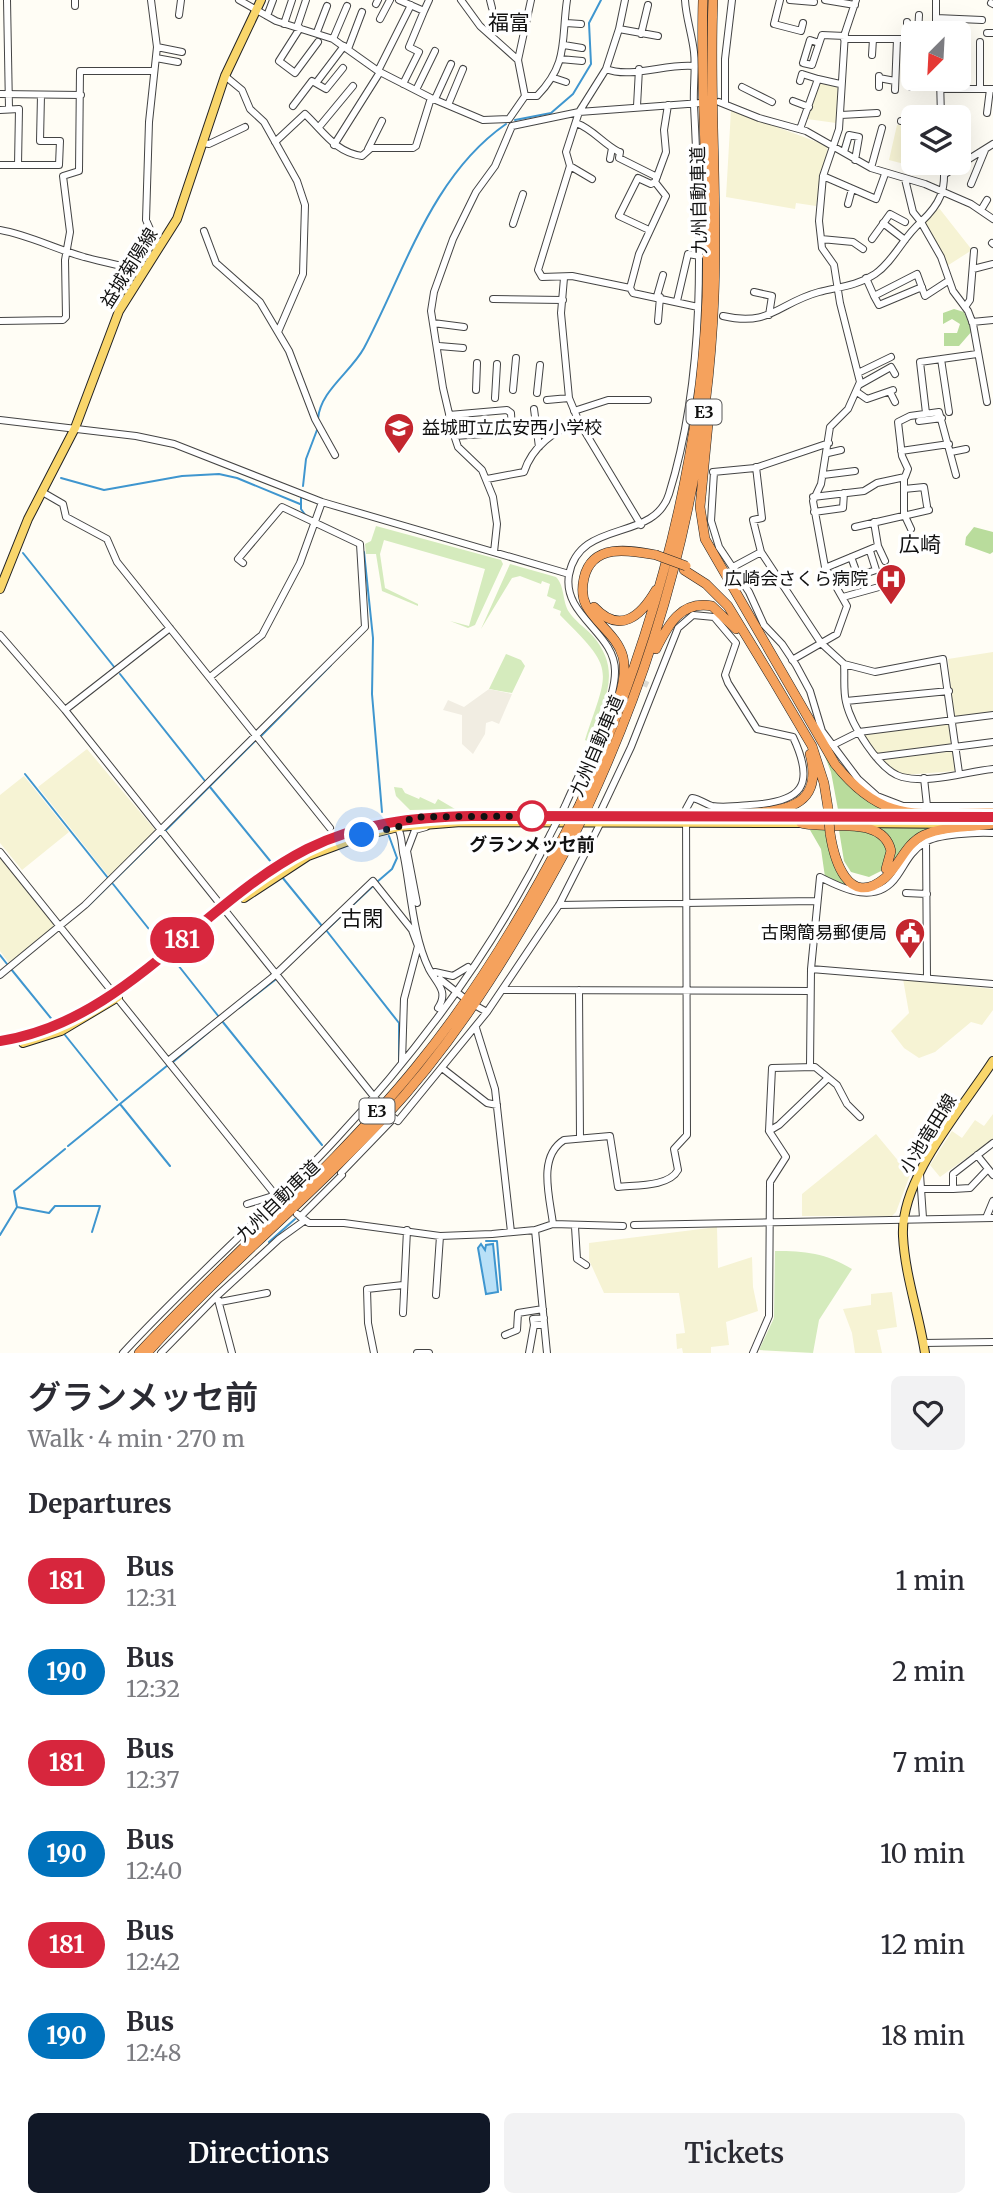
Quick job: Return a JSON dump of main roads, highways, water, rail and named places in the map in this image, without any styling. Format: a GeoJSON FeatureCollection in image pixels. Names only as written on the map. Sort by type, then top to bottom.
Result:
{"type":"FeatureCollection","features":[{"type":"Feature","properties":{"kind":"highway","name":"九州自動車道"},"geometry":{"type":"LineString","coordinates":[[584,805],[624,703],[653,618],[686,474],[702,362],[707,242],[703,0]]}},
{"type":"Feature","properties":{"kind":"highway","name":"九州自動車道"},"geometry":{"type":"LineString","coordinates":[[147,1353],[386,1116],[456,1028],[499,965],[621,735],[646,668],[688,514],[710,356],[716,243],[711,63],[713,0]]}},
{"type":"Feature","properties":{"kind":"highway"},"geometry":{"type":"LineString","coordinates":[[710,356],[710,414],[700,507],[705,539],[835,764],[871,801],[900,812],[993,815]]}},
{"type":"Feature","properties":{"kind":"highway"},"geometry":{"type":"LineString","coordinates":[[584,805],[624,673],[623,659],[614,638],[586,605],[584,576],[589,564],[606,552],[633,551],[685,568],[723,593],[763,642]]}},
{"type":"Feature","properties":{"kind":"highway"},"geometry":{"type":"LineString","coordinates":[[655,557],[628,555],[602,561],[589,577],[590,601],[603,615],[629,620],[645,608],[661,580]]}},
{"type":"Feature","properties":{"kind":"highway"},"geometry":{"type":"LineString","coordinates":[[685,568],[728,606],[794,716],[820,767],[831,808]]}},
{"type":"Feature","properties":{"kind":"highway"},"geometry":{"type":"LineString","coordinates":[[646,668],[672,620],[692,606],[712,606],[721,612],[753,649]]}},
{"type":"Feature","properties":{"kind":"highway"},"geometry":{"type":"LineString","coordinates":[[804,710],[827,776],[834,856],[843,876],[855,884],[870,885],[886,877],[902,853],[922,836],[993,824]]}},
{"type":"Feature","properties":{"kind":"highway"},"geometry":{"type":"LineString","coordinates":[[723,815],[795,805],[810,792],[813,784],[812,763],[794,716]]}},
{"type":"Feature","properties":{"kind":"highway"},"geometry":{"type":"LineString","coordinates":[[801,823],[866,827],[879,833],[891,851],[884,872],[870,881],[850,877],[842,869],[833,833]]}},
{"type":"Feature","properties":{"kind":"highway","name":"九州自動車道"},"geometry":{"type":"LineString","coordinates":[[139,1353],[196,1292],[332,1158],[414,1069],[449,1024],[571,832]]}},
{"type":"Feature","properties":{"kind":"main road","name":"益城菊陽線"},"geometry":{"type":"LineString","coordinates":[[0,589],[13,552],[75,428],[119,310],[180,211],[225,76],[259,4]]}},
{"type":"Feature","properties":{"kind":"main road"},"geometry":{"type":"LineString","coordinates":[[686,819],[723,815],[993,815]]}},
{"type":"Feature","properties":{"kind":"main road"},"geometry":{"type":"LineString","coordinates":[[0,1047],[61,1031],[116,996],[269,873],[306,850],[336,836],[413,817],[600,820]]}},
{"type":"Feature","properties":{"kind":"main road"},"geometry":{"type":"LineString","coordinates":[[223,911],[308,856],[362,835],[398,827],[461,822],[686,819],[801,823],[993,824]]}},
{"type":"Feature","properties":{"kind":"main road"},"geometry":{"type":"LineString","coordinates":[[0,1041],[62,1024],[116,996]]}},
{"type":"Feature","properties":{"kind":"main road","name":"小池竜田線"},"geometry":{"type":"LineString","coordinates":[[925,1353],[906,1257],[903,1218],[920,1173],[993,1062]]}},
{"type":"Feature","properties":{"kind":"water"},"geometry":{"type":"Polygon","coordinates":[[[481,1244],[485,1250],[486,1245],[493,1244],[498,1292],[486,1294],[478,1248],[481,1244]]]}},
{"type":"Feature","properties":{"kind":"waterway"},"geometry":{"type":"LineString","coordinates":[[515,120],[551,113],[573,94],[591,64],[589,23],[601,0]]}},
{"type":"Feature","properties":{"kind":"waterway"},"geometry":{"type":"LineString","coordinates":[[318,419],[324,399],[364,348],[439,197],[480,145],[506,124]]}},
{"type":"Feature","properties":{"kind":"waterway"},"geometry":{"type":"LineString","coordinates":[[303,486],[306,459],[317,430]]}},
{"type":"Feature","properties":{"kind":"waterway"},"geometry":{"type":"LineString","coordinates":[[61,478],[104,490],[182,476],[219,474],[237,478],[300,504]]}},
{"type":"Feature","properties":{"kind":"waterway"},"geometry":{"type":"LineString","coordinates":[[301,498],[301,509],[306,516]]}},
{"type":"Feature","properties":{"kind":"waterway"},"geometry":{"type":"LineString","coordinates":[[364,552],[373,638],[372,694],[382,812]]}},
{"type":"Feature","properties":{"kind":"waterway"},"geometry":{"type":"LineString","coordinates":[[23,553],[115,668]]}},
{"type":"Feature","properties":{"kind":"waterway"},"geometry":{"type":"LineString","coordinates":[[261,736],[331,665]]}},
{"type":"Feature","properties":{"kind":"waterway"},"geometry":{"type":"LineString","coordinates":[[120,674],[205,781]]}},
{"type":"Feature","properties":{"kind":"waterway"},"geometry":{"type":"LineString","coordinates":[[166,830],[256,740]]}},
{"type":"Feature","properties":{"kind":"waterway"},"geometry":{"type":"LineString","coordinates":[[25,774],[108,878]]}},
{"type":"Feature","properties":{"kind":"waterway"},"geometry":{"type":"LineString","coordinates":[[210,787],[271,862]]}},
{"type":"Feature","properties":{"kind":"waterway"},"geometry":{"type":"LineString","coordinates":[[88,906],[159,836]]}},
{"type":"Feature","properties":{"kind":"waterway"},"geometry":{"type":"LineString","coordinates":[[377,882],[392,869],[397,858],[389,836]]}},
{"type":"Feature","properties":{"kind":"waterway"},"geometry":{"type":"LineString","coordinates":[[282,877],[322,926]]}},
{"type":"Feature","properties":{"kind":"waterway"},"geometry":{"type":"LineString","coordinates":[[113,884],[164,948]]}},
{"type":"Feature","properties":{"kind":"waterway"},"geometry":{"type":"LineString","coordinates":[[319,937],[374,885]]}},
{"type":"Feature","properties":{"kind":"waterway"},"geometry":{"type":"LineString","coordinates":[[326,930],[399,1023],[399,1061]]}},
{"type":"Feature","properties":{"kind":"waterway"},"geometry":{"type":"LineString","coordinates":[[0,955],[7,964]]}},
{"type":"Feature","properties":{"kind":"waterway"},"geometry":{"type":"LineString","coordinates":[[174,960],[219,1017]]}},
{"type":"Feature","properties":{"kind":"waterway"},"geometry":{"type":"LineString","coordinates":[[11,969],[54,1022]]}},
{"type":"Feature","properties":{"kind":"waterway"},"geometry":{"type":"LineString","coordinates":[[239,1008],[275,980]]}},
{"type":"Feature","properties":{"kind":"waterway"},"geometry":{"type":"LineString","coordinates":[[222,1021],[322,1145]]}},
{"type":"Feature","properties":{"kind":"waterway"},"geometry":{"type":"LineString","coordinates":[[173,1062],[210,1031]]}},
{"type":"Feature","properties":{"kind":"waterway"},"geometry":{"type":"LineString","coordinates":[[65,1035],[117,1100]]}},
{"type":"Feature","properties":{"kind":"waterway"},"geometry":{"type":"LineString","coordinates":[[68,1146],[168,1065]]}},
{"type":"Feature","properties":{"kind":"waterway"},"geometry":{"type":"LineString","coordinates":[[120,1104],[170,1166]]}},
{"type":"Feature","properties":{"kind":"waterway"},"geometry":{"type":"LineString","coordinates":[[0,1235],[17,1207],[14,1191],[65,1149]]}},
{"type":"Feature","properties":{"kind":"waterway"},"geometry":{"type":"LineString","coordinates":[[17,1207],[49,1213],[55,1206],[100,1206],[92,1232]]}},
{"type":"Feature","properties":{"kind":"waterway"},"geometry":{"type":"LineString","coordinates":[[269,1242],[295,1219]]}},
{"type":"Feature","properties":{"kind":"waterway"},"geometry":{"type":"LineString","coordinates":[[486,1241],[497,1241],[501,1290]]}},
{"type":"Feature","properties":{"kind":"tunnel"},"geometry":{"type":"LineString","coordinates":[[636,679],[648,685]]}},
{"type":"Feature","properties":{"kind":"place","name":"益城町立広安西小学校"},"geometry":{"type":"Point","coordinates":[399,455]}},
{"type":"Feature","properties":{"kind":"place","name":"広崎会さくら病院"},"geometry":{"type":"Point","coordinates":[891,606]}},
{"type":"Feature","properties":{"kind":"place","name":"グランメッセ前"},"geometry":{"type":"Point","coordinates":[532,816]}},
{"type":"Feature","properties":{"kind":"place","name":"古閑簡易郵便局"},"geometry":{"type":"Point","coordinates":[910,960]}},
{"type":"Feature","properties":{"kind":"district","name":"福富"},"geometry":{"type":"Point","coordinates":[509,23]}},
{"type":"Feature","properties":{"kind":"district","name":"広崎"},"geometry":{"type":"Point","coordinates":[920,545]}},
{"type":"Feature","properties":{"kind":"district","name":"古閑"},"geometry":{"type":"Point","coordinates":[362,919]}}]}
